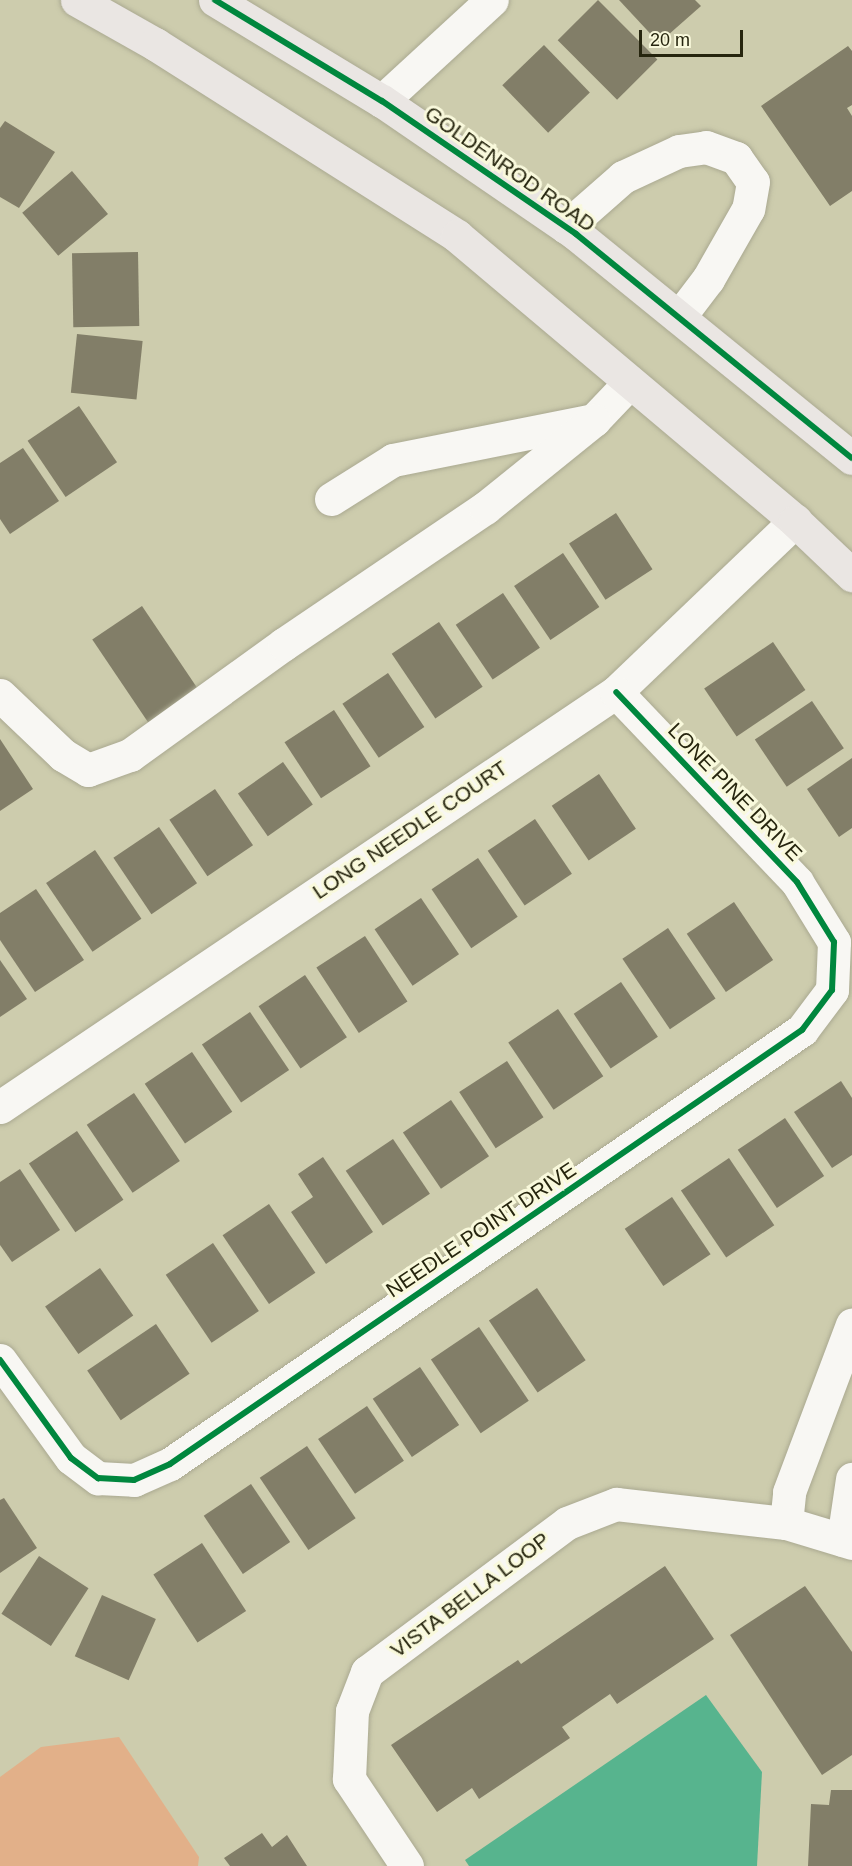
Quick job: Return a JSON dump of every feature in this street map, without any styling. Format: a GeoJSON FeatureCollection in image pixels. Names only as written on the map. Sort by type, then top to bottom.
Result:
{"type":"FeatureCollection","features":[{"type":"Feature","properties":{"kind":"main road"},"geometry":{"type":"LineString","coordinates":[[77,0],[155,44],[457,236],[795,521],[852,575]]}},
{"type":"Feature","properties":{"kind":"main road","name":"GOLDENROD ROAD"},"geometry":{"type":"LineString","coordinates":[[215,0],[382,101],[566,227],[852,458]]}},
{"type":"Feature","properties":{"kind":"street"},"geometry":{"type":"LineString","coordinates":[[382,101],[492,0]]}},
{"type":"Feature","properties":{"kind":"street"},"geometry":{"type":"LineString","coordinates":[[566,227],[623,177],[669,155],[706,147],[736,158],[753,182],[748,209],[708,279],[679,317]]}},
{"type":"Feature","properties":{"kind":"street"},"geometry":{"type":"LineString","coordinates":[[0,695],[63,755],[88,770],[130,755],[284,644],[485,508],[594,420],[630,382]]}},
{"type":"Feature","properties":{"kind":"street"},"geometry":{"type":"LineString","coordinates":[[331,499],[393,460],[594,420]]}},
{"type":"Feature","properties":{"kind":"street","name":"LONG NEEDLE COURT"},"geometry":{"type":"LineString","coordinates":[[0,1107],[616,692],[795,521]]}},
{"type":"Feature","properties":{"kind":"street","name":"LONE PINE DRIVE"},"geometry":{"type":"LineString","coordinates":[[616,692],[797,882],[834,942],[832,990]]}},
{"type":"Feature","properties":{"kind":"street","name":"NEEDLE POINT DRIVE"},"geometry":{"type":"LineString","coordinates":[[0,1360],[71,1458],[98,1478],[134,1480],[170,1464],[802,1030],[832,990]]}},
{"type":"Feature","properties":{"kind":"street"},"geometry":{"type":"LineString","coordinates":[[786,1523],[789,1492],[852,1324]]}},
{"type":"Feature","properties":{"kind":"street","name":"VISTA BELLA LOOP"},"geometry":{"type":"LineString","coordinates":[[407,1866],[349,1779],[352,1711],[367,1672],[567,1523],[616,1504],[786,1523],[848,1541],[852,1479]]}},
{"type":"Feature","properties":{"kind":"shaded area"},"geometry":{"type":"Polygon","coordinates":[[[706,1695],[762,1772],[757,1866],[469,1866],[465,1860],[706,1695]]]}},
{"type":"Feature","properties":{"kind":"shaded area"},"geometry":{"type":"Polygon","coordinates":[[[119,1737],[199,1857],[198,1866],[0,1866],[0,1777],[41,1747],[119,1737]]]}},
{"type":"Feature","properties":{"kind":"building"},"geometry":{"type":"Polygon","coordinates":[[[598,0],[657,59],[617,100],[558,40],[598,0]]]}},
{"type":"Feature","properties":{"kind":"building"},"geometry":{"type":"Polygon","coordinates":[[[619,0],[695,0],[701,6],[659,43],[619,0]]]}},
{"type":"Feature","properties":{"kind":"building"},"geometry":{"type":"Polygon","coordinates":[[[544,45],[590,92],[548,133],[502,85],[544,45]]]}},
{"type":"Feature","properties":{"kind":"building"},"geometry":{"type":"Polygon","coordinates":[[[848,46],[852,51],[852,105],[847,108],[852,116],[852,191],[830,206],[761,106],[848,46]]]}},
{"type":"Feature","properties":{"kind":"building"},"geometry":{"type":"Polygon","coordinates":[[[5,121],[55,152],[19,208],[0,197],[0,128],[5,121]]]}},
{"type":"Feature","properties":{"kind":"building"},"geometry":{"type":"Polygon","coordinates":[[[72,171],[108,214],[58,256],[22,213],[72,171]]]}},
{"type":"Feature","properties":{"kind":"building"},"geometry":{"type":"Polygon","coordinates":[[[138,252],[139,326],[73,327],[72,253],[138,252]]]}},
{"type":"Feature","properties":{"kind":"building"},"geometry":{"type":"Polygon","coordinates":[[[77,334],[143,341],[136,400],[71,393],[77,334]]]}},
{"type":"Feature","properties":{"kind":"building"},"geometry":{"type":"Polygon","coordinates":[[[79,406],[117,462],[66,497],[28,441],[79,406]]]}},
{"type":"Feature","properties":{"kind":"building"},"geometry":{"type":"Polygon","coordinates":[[[23,448],[59,501],[10,534],[0,519],[0,463],[23,448]]]}},
{"type":"Feature","properties":{"kind":"building"},"geometry":{"type":"Polygon","coordinates":[[[616,513],[652,569],[606,600],[569,543],[616,513]]]}},
{"type":"Feature","properties":{"kind":"building"},"geometry":{"type":"Polygon","coordinates":[[[563,553],[599,607],[550,640],[514,586],[563,553]]]}},
{"type":"Feature","properties":{"kind":"building"},"geometry":{"type":"Polygon","coordinates":[[[503,593],[540,648],[493,680],[456,625],[503,593]]]}},
{"type":"Feature","properties":{"kind":"building"},"geometry":{"type":"Polygon","coordinates":[[[142,606],[200,692],[150,726],[92,640],[142,606]]]}},
{"type":"Feature","properties":{"kind":"building"},"geometry":{"type":"Polygon","coordinates":[[[439,622],[483,687],[435,719],[392,654],[439,622]]]}},
{"type":"Feature","properties":{"kind":"building"},"geometry":{"type":"Polygon","coordinates":[[[773,642],[805,690],[737,736],[704,688],[773,642]]]}},
{"type":"Feature","properties":{"kind":"building"},"geometry":{"type":"Polygon","coordinates":[[[388,673],[424,727],[379,758],[342,704],[388,673]]]}},
{"type":"Feature","properties":{"kind":"building"},"geometry":{"type":"Polygon","coordinates":[[[812,701],[844,748],[787,787],[755,740],[812,701]]]}},
{"type":"Feature","properties":{"kind":"building"},"geometry":{"type":"Polygon","coordinates":[[[334,710],[370,766],[321,798],[285,742],[334,710]]]}},
{"type":"Feature","properties":{"kind":"building"},"geometry":{"type":"Polygon","coordinates":[[[0,739],[33,789],[0,811],[0,739]]]}},
{"type":"Feature","properties":{"kind":"building"},"geometry":{"type":"Polygon","coordinates":[[[852,758],[852,828],[839,837],[807,789],[852,758]]]}},
{"type":"Feature","properties":{"kind":"building"},"geometry":{"type":"Polygon","coordinates":[[[283,762],[313,805],[268,836],[238,794],[283,762]]]}},
{"type":"Feature","properties":{"kind":"building"},"geometry":{"type":"Polygon","coordinates":[[[599,774],[636,829],[589,861],[552,806],[599,774]]]}},
{"type":"Feature","properties":{"kind":"building"},"geometry":{"type":"Polygon","coordinates":[[[215,789],[253,845],[207,876],[169,820],[215,789]]]}},
{"type":"Feature","properties":{"kind":"building"},"geometry":{"type":"Polygon","coordinates":[[[535,819],[572,874],[525,906],[488,851],[535,819]]]}},
{"type":"Feature","properties":{"kind":"building"},"geometry":{"type":"Polygon","coordinates":[[[159,827],[197,883],[151,914],[113,858],[159,827]]]}},
{"type":"Feature","properties":{"kind":"building"},"geometry":{"type":"Polygon","coordinates":[[[95,850],[141,919],[92,952],[46,883],[95,850]]]}},
{"type":"Feature","properties":{"kind":"building"},"geometry":{"type":"Polygon","coordinates":[[[478,858],[518,917],[471,948],[432,889],[478,858]]]}},
{"type":"Feature","properties":{"kind":"building"},"geometry":{"type":"Polygon","coordinates":[[[36,889],[84,960],[35,992],[0,940],[0,913],[36,889]]]}},
{"type":"Feature","properties":{"kind":"building"},"geometry":{"type":"Polygon","coordinates":[[[421,898],[459,954],[413,986],[375,929],[421,898]]]}},
{"type":"Feature","properties":{"kind":"building"},"geometry":{"type":"Polygon","coordinates":[[[734,902],[773,960],[726,992],[687,934],[734,902]]]}},
{"type":"Feature","properties":{"kind":"building"},"geometry":{"type":"Polygon","coordinates":[[[668,928],[716,998],[670,1029],[622,959],[668,928]]]}},
{"type":"Feature","properties":{"kind":"building"},"geometry":{"type":"Polygon","coordinates":[[[365,936],[407,1001],[359,1033],[316,968],[365,936]]]}},
{"type":"Feature","properties":{"kind":"building"},"geometry":{"type":"Polygon","coordinates":[[[0,960],[27,999],[0,1017],[0,960]]]}},
{"type":"Feature","properties":{"kind":"building"},"geometry":{"type":"Polygon","coordinates":[[[305,975],[347,1037],[301,1068],[259,1006],[305,975]]]}},
{"type":"Feature","properties":{"kind":"building"},"geometry":{"type":"Polygon","coordinates":[[[621,982],[658,1037],[611,1069],[574,1014],[621,982]]]}},
{"type":"Feature","properties":{"kind":"building"},"geometry":{"type":"Polygon","coordinates":[[[558,1009],[603,1076],[554,1110],[508,1043],[558,1009]]]}},
{"type":"Feature","properties":{"kind":"building"},"geometry":{"type":"Polygon","coordinates":[[[250,1012],[289,1070],[241,1102],[202,1044],[250,1012]]]}},
{"type":"Feature","properties":{"kind":"building"},"geometry":{"type":"Polygon","coordinates":[[[192,1052],[232,1112],[185,1144],[145,1084],[192,1052]]]}},
{"type":"Feature","properties":{"kind":"building"},"geometry":{"type":"Polygon","coordinates":[[[507,1061],[543,1117],[496,1148],[459,1092],[507,1061]]]}},
{"type":"Feature","properties":{"kind":"building"},"geometry":{"type":"Polygon","coordinates":[[[841,1081],[852,1098],[852,1155],[832,1168],[794,1112],[841,1081]]]}},
{"type":"Feature","properties":{"kind":"building"},"geometry":{"type":"Polygon","coordinates":[[[134,1093],[180,1161],[133,1193],[87,1125],[134,1093]]]}},
{"type":"Feature","properties":{"kind":"building"},"geometry":{"type":"Polygon","coordinates":[[[451,1100],[489,1156],[441,1189],[403,1132],[451,1100]]]}},
{"type":"Feature","properties":{"kind":"building"},"geometry":{"type":"Polygon","coordinates":[[[785,1118],[824,1176],[777,1208],[738,1150],[785,1118]]]}},
{"type":"Feature","properties":{"kind":"building"},"geometry":{"type":"Polygon","coordinates":[[[77,1131],[123,1200],[75,1232],[29,1163],[77,1131]]]}},
{"type":"Feature","properties":{"kind":"building"},"geometry":{"type":"Polygon","coordinates":[[[393,1139],[430,1194],[383,1226],[346,1171],[393,1139]]]}},
{"type":"Feature","properties":{"kind":"building"},"geometry":{"type":"Polygon","coordinates":[[[323,1157],[373,1232],[326,1264],[291,1212],[313,1197],[298,1174],[323,1157]]]}},
{"type":"Feature","properties":{"kind":"building"},"geometry":{"type":"Polygon","coordinates":[[[729,1158],[774,1225],[726,1258],[681,1190],[729,1158]]]}},
{"type":"Feature","properties":{"kind":"building"},"geometry":{"type":"Polygon","coordinates":[[[20,1169],[60,1230],[12,1262],[0,1245],[0,1182],[20,1169]]]}},
{"type":"Feature","properties":{"kind":"building"},"geometry":{"type":"Polygon","coordinates":[[[672,1197],[711,1254],[663,1286],[625,1229],[672,1197]]]}},
{"type":"Feature","properties":{"kind":"building"},"geometry":{"type":"Polygon","coordinates":[[[269,1204],[315,1273],[269,1304],[223,1235],[269,1204]]]}},
{"type":"Feature","properties":{"kind":"building"},"geometry":{"type":"Polygon","coordinates":[[[213,1243],[259,1311],[212,1343],[166,1275],[213,1243]]]}},
{"type":"Feature","properties":{"kind":"building"},"geometry":{"type":"Polygon","coordinates":[[[100,1268],[133,1316],[78,1354],[45,1306],[100,1268]]]}},
{"type":"Feature","properties":{"kind":"building"},"geometry":{"type":"Polygon","coordinates":[[[537,1288],[586,1360],[538,1393],[489,1320],[537,1288]]]}},
{"type":"Feature","properties":{"kind":"building"},"geometry":{"type":"Polygon","coordinates":[[[156,1324],[190,1374],[121,1420],[87,1370],[156,1324]]]}},
{"type":"Feature","properties":{"kind":"building"},"geometry":{"type":"Polygon","coordinates":[[[479,1327],[529,1401],[481,1433],[431,1359],[479,1327]]]}},
{"type":"Feature","properties":{"kind":"building"},"geometry":{"type":"Polygon","coordinates":[[[420,1367],[459,1425],[412,1457],[373,1399],[420,1367]]]}},
{"type":"Feature","properties":{"kind":"building"},"geometry":{"type":"Polygon","coordinates":[[[367,1406],[404,1461],[355,1494],[318,1439],[367,1406]]]}},
{"type":"Feature","properties":{"kind":"building"},"geometry":{"type":"Polygon","coordinates":[[[307,1446],[356,1518],[308,1550],[260,1478],[307,1446]]]}},
{"type":"Feature","properties":{"kind":"building"},"geometry":{"type":"Polygon","coordinates":[[[251,1484],[290,1542],[243,1574],[204,1516],[251,1484]]]}},
{"type":"Feature","properties":{"kind":"building"},"geometry":{"type":"Polygon","coordinates":[[[4,1498],[37,1548],[0,1573],[0,1500],[4,1498]]]}},
{"type":"Feature","properties":{"kind":"building"},"geometry":{"type":"Polygon","coordinates":[[[202,1543],[246,1611],[197,1643],[153,1575],[202,1543]]]}},
{"type":"Feature","properties":{"kind":"building"},"geometry":{"type":"Polygon","coordinates":[[[39,1556],[88,1588],[51,1646],[1,1614],[39,1556]]]}},
{"type":"Feature","properties":{"kind":"building"},"geometry":{"type":"Polygon","coordinates":[[[665,1566],[714,1639],[617,1704],[610,1694],[562,1727],[570,1738],[479,1799],[472,1788],[437,1812],[391,1745],[518,1660],[521,1664],[665,1566]]]}},
{"type":"Feature","properties":{"kind":"building"},"geometry":{"type":"Polygon","coordinates":[[[805,1586],[852,1652],[852,1755],[822,1775],[730,1635],[805,1586]]]}},
{"type":"Feature","properties":{"kind":"building"},"geometry":{"type":"Polygon","coordinates":[[[102,1595],[156,1619],[129,1680],[75,1656],[102,1595]]]}},
{"type":"Feature","properties":{"kind":"building"},"geometry":{"type":"Polygon","coordinates":[[[831,1790],[852,1790],[852,1866],[808,1866],[811,1804],[829,1805],[831,1790]]]}},
{"type":"Feature","properties":{"kind":"building"},"geometry":{"type":"Polygon","coordinates":[[[262,1833],[272,1847],[287,1835],[307,1866],[230,1866],[224,1858],[262,1833]]]}},
{"type":"Feature","properties":{"kind":"cycle path"},"geometry":{"type":"LineString","coordinates":[[215,0],[382,101],[576,234],[852,458]]}},
{"type":"Feature","properties":{"kind":"cycle path"},"geometry":{"type":"LineString","coordinates":[[0,1360],[71,1458],[98,1478],[134,1480],[170,1464],[802,1030],[832,990],[834,942],[797,882],[616,692]]}}]}
